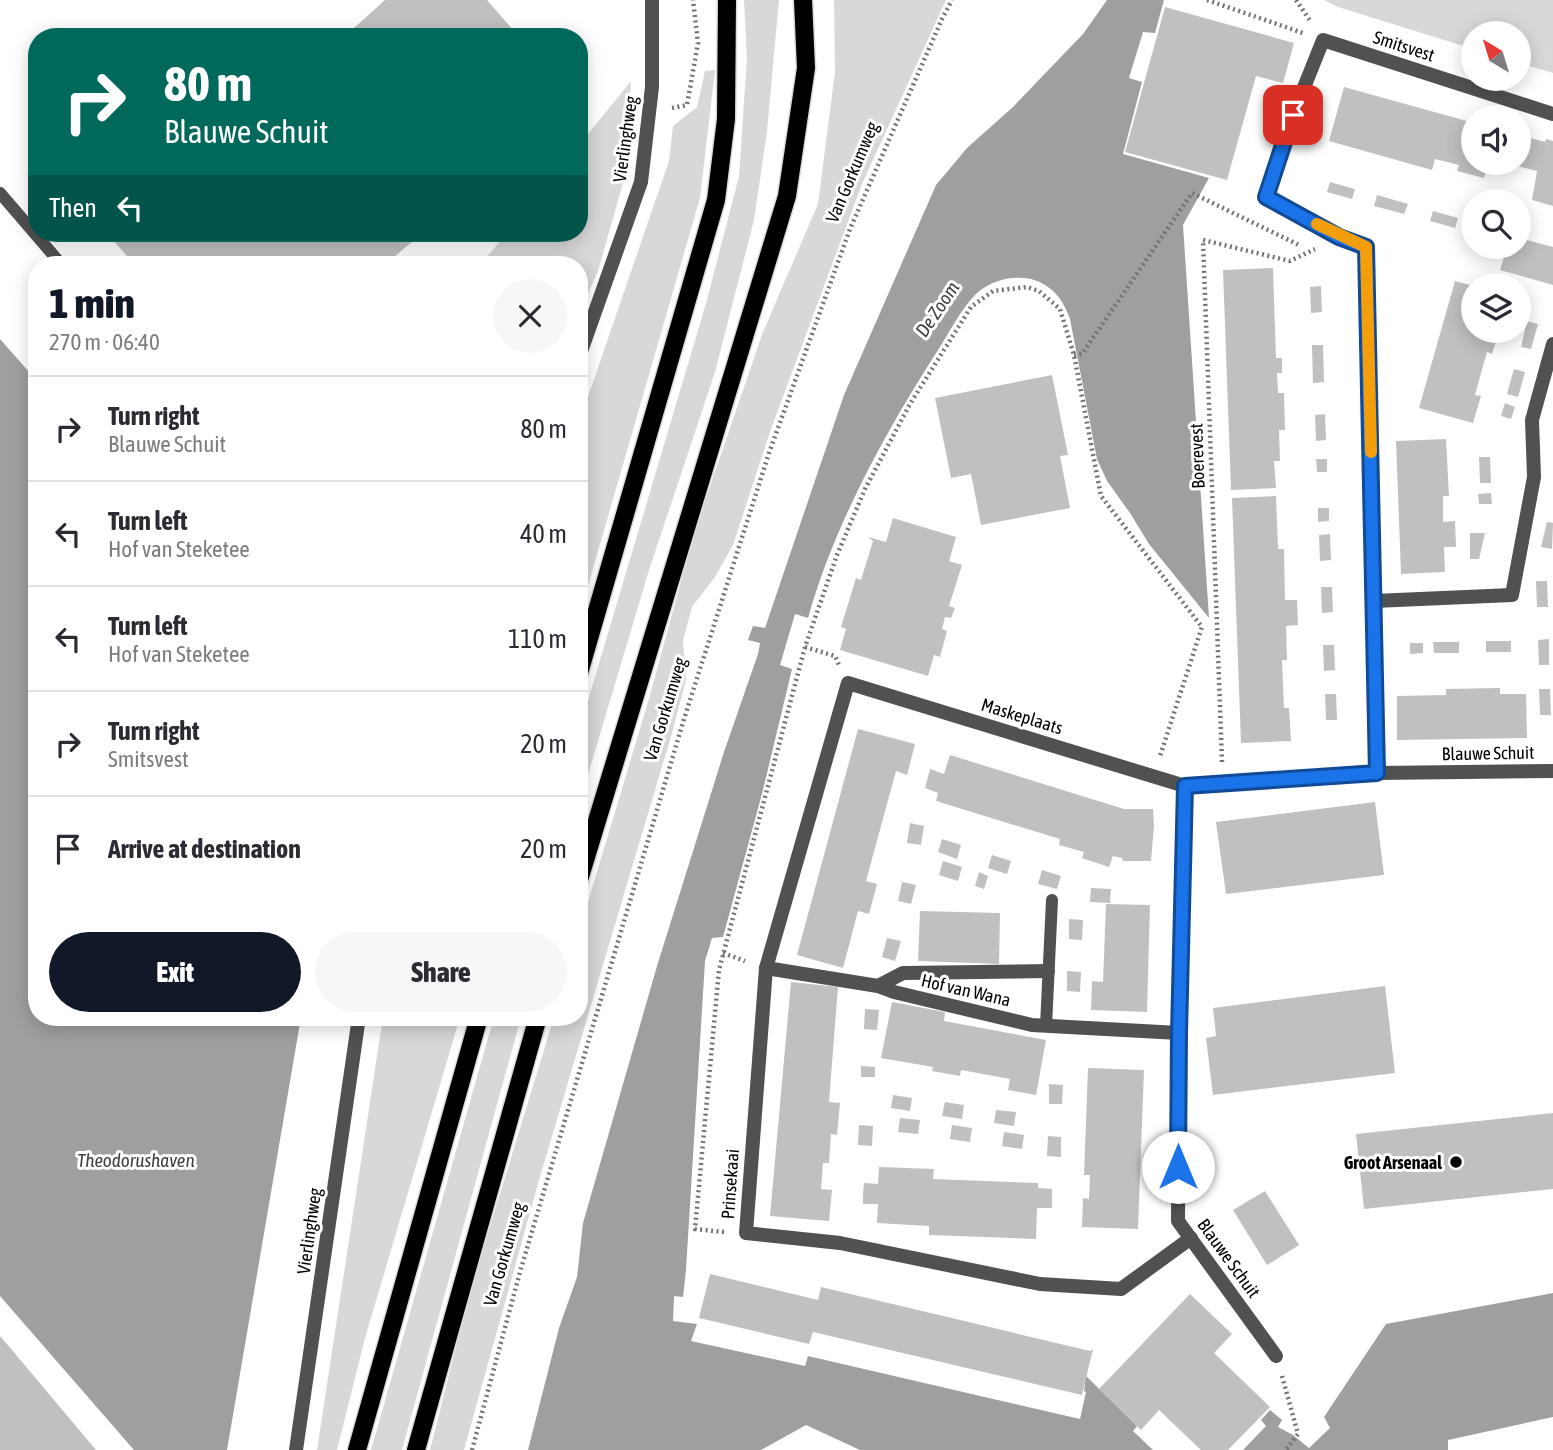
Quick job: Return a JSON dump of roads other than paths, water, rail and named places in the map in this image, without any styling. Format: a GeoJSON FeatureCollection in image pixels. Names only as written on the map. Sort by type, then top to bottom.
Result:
{"type":"FeatureCollection","features":[{"type":"Feature","properties":{"kind":"main road"},"geometry":{"type":"LineString","coordinates":[[588,642],[716,200],[726,119],[727,0]]}},
{"type":"Feature","properties":{"kind":"main road","name":"Van Gorkumweg"},"geometry":{"type":"LineString","coordinates":[[588,850],[787,196],[806,68],[803,0]]}},
{"type":"Feature","properties":{"kind":"main road"},"geometry":{"type":"LineString","coordinates":[[357,1450],[475,1026]]}},
{"type":"Feature","properties":{"kind":"main road","name":"Van Gorkumweg"},"geometry":{"type":"LineString","coordinates":[[416,1450],[535,1026]]}},
{"type":"Feature","properties":{"kind":"street","name":"Vierlinghweg"},"geometry":{"type":"LineString","coordinates":[[588,332],[641,182],[652,87],[652,0]]}},
{"type":"Feature","properties":{"kind":"street","name":"Smitsvest"},"geometry":{"type":"LineString","coordinates":[[1374,601],[1366,247],[1339,237],[1266,197],[1293,115],[1323,40],[1553,114]]}},
{"type":"Feature","properties":{"kind":"street"},"geometry":{"type":"LineString","coordinates":[[1377,773],[1374,601],[1512,595],[1534,477],[1532,420],[1553,344]]}},
{"type":"Feature","properties":{"kind":"street","name":"Maskeplaats"},"geometry":{"type":"LineString","coordinates":[[848,683],[1185,786]]}},
{"type":"Feature","properties":{"kind":"street","name":"Prinsekaai"},"geometry":{"type":"LineString","coordinates":[[848,683],[766,968],[746,1233],[840,1243],[1040,1284],[1121,1289],[1191,1238]]}},
{"type":"Feature","properties":{"kind":"street","name":"Blauwe Schuit"},"geometry":{"type":"LineString","coordinates":[[1276,1356],[1178,1221],[1185,786],[1377,773],[1553,771]]}},
{"type":"Feature","properties":{"kind":"street","name":"Hof van Wana"},"geometry":{"type":"LineString","coordinates":[[766,968],[877,985],[894,992],[1032,1025],[1179,1033]]}},
{"type":"Feature","properties":{"kind":"street","name":"Hof van Wana"},"geometry":{"type":"LineString","coordinates":[[877,985],[903,973],[1048,971]]}},
{"type":"Feature","properties":{"kind":"street","name":"Vierlinghweg"},"geometry":{"type":"LineString","coordinates":[[296,1450],[358,1026]]}},
{"type":"Feature","properties":{"kind":"lane"},"geometry":{"type":"LineString","coordinates":[[0,193],[28,226]]}},
{"type":"Feature","properties":{"kind":"lane"},"geometry":{"type":"LineString","coordinates":[[42,242],[54,256]]}},
{"type":"Feature","properties":{"kind":"lane"},"geometry":{"type":"LineString","coordinates":[[1046,1026],[1052,900]]}},
{"type":"Feature","properties":{"kind":"water","name":"De Zoom"},"geometry":{"type":"Polygon","coordinates":[[[1107,0],[1164,0],[1155,33],[1143,32],[1129,78],[1142,82],[1123,154],[1209,178],[1183,225],[1209,618],[1149,544],[1107,481],[1097,459],[1070,319],[1060,299],[1045,285],[1024,278],[1002,280],[977,293],[956,320],[863,480],[832,548],[808,618],[795,614],[780,665],[792,669],[763,790],[723,937],[712,938],[705,961],[686,1270],[683,1297],[674,1296],[673,1321],[697,1324],[691,1341],[805,1366],[808,1356],[1080,1419],[1086,1392],[1086,1376],[1137,1426],[1133,1431],[1153,1450],[860,1450],[806,1425],[761,1450],[528,1450],[559,1328],[577,1277],[583,1223],[657,966],[724,752],[758,654],[760,643],[748,640],[753,626],[765,628],[844,395],[936,185],[967,148],[1013,107],[1083,34],[1107,0]]]}},
{"type":"Feature","properties":{"kind":"water","name":"Theodorushaven"},"geometry":{"type":"Polygon","coordinates":[[[0,339],[28,371],[28,1026],[299,1026],[227,1450],[134,1450],[0,1296],[0,339]]]}},
{"type":"Feature","properties":{"kind":"water"},"geometry":{"type":"Polygon","coordinates":[[[1553,1293],[1553,1417],[1448,1440],[1448,1450],[1243,1450],[1266,1426],[1261,1420],[1270,1410],[1282,1420],[1278,1427],[1309,1448],[1330,1428],[1324,1417],[1386,1324],[1553,1293]]]}},
{"type":"Feature","properties":{"kind":"place","name":"Groot Arsenaal"},"geometry":{"type":"Point","coordinates":[1456,1162]}}]}
